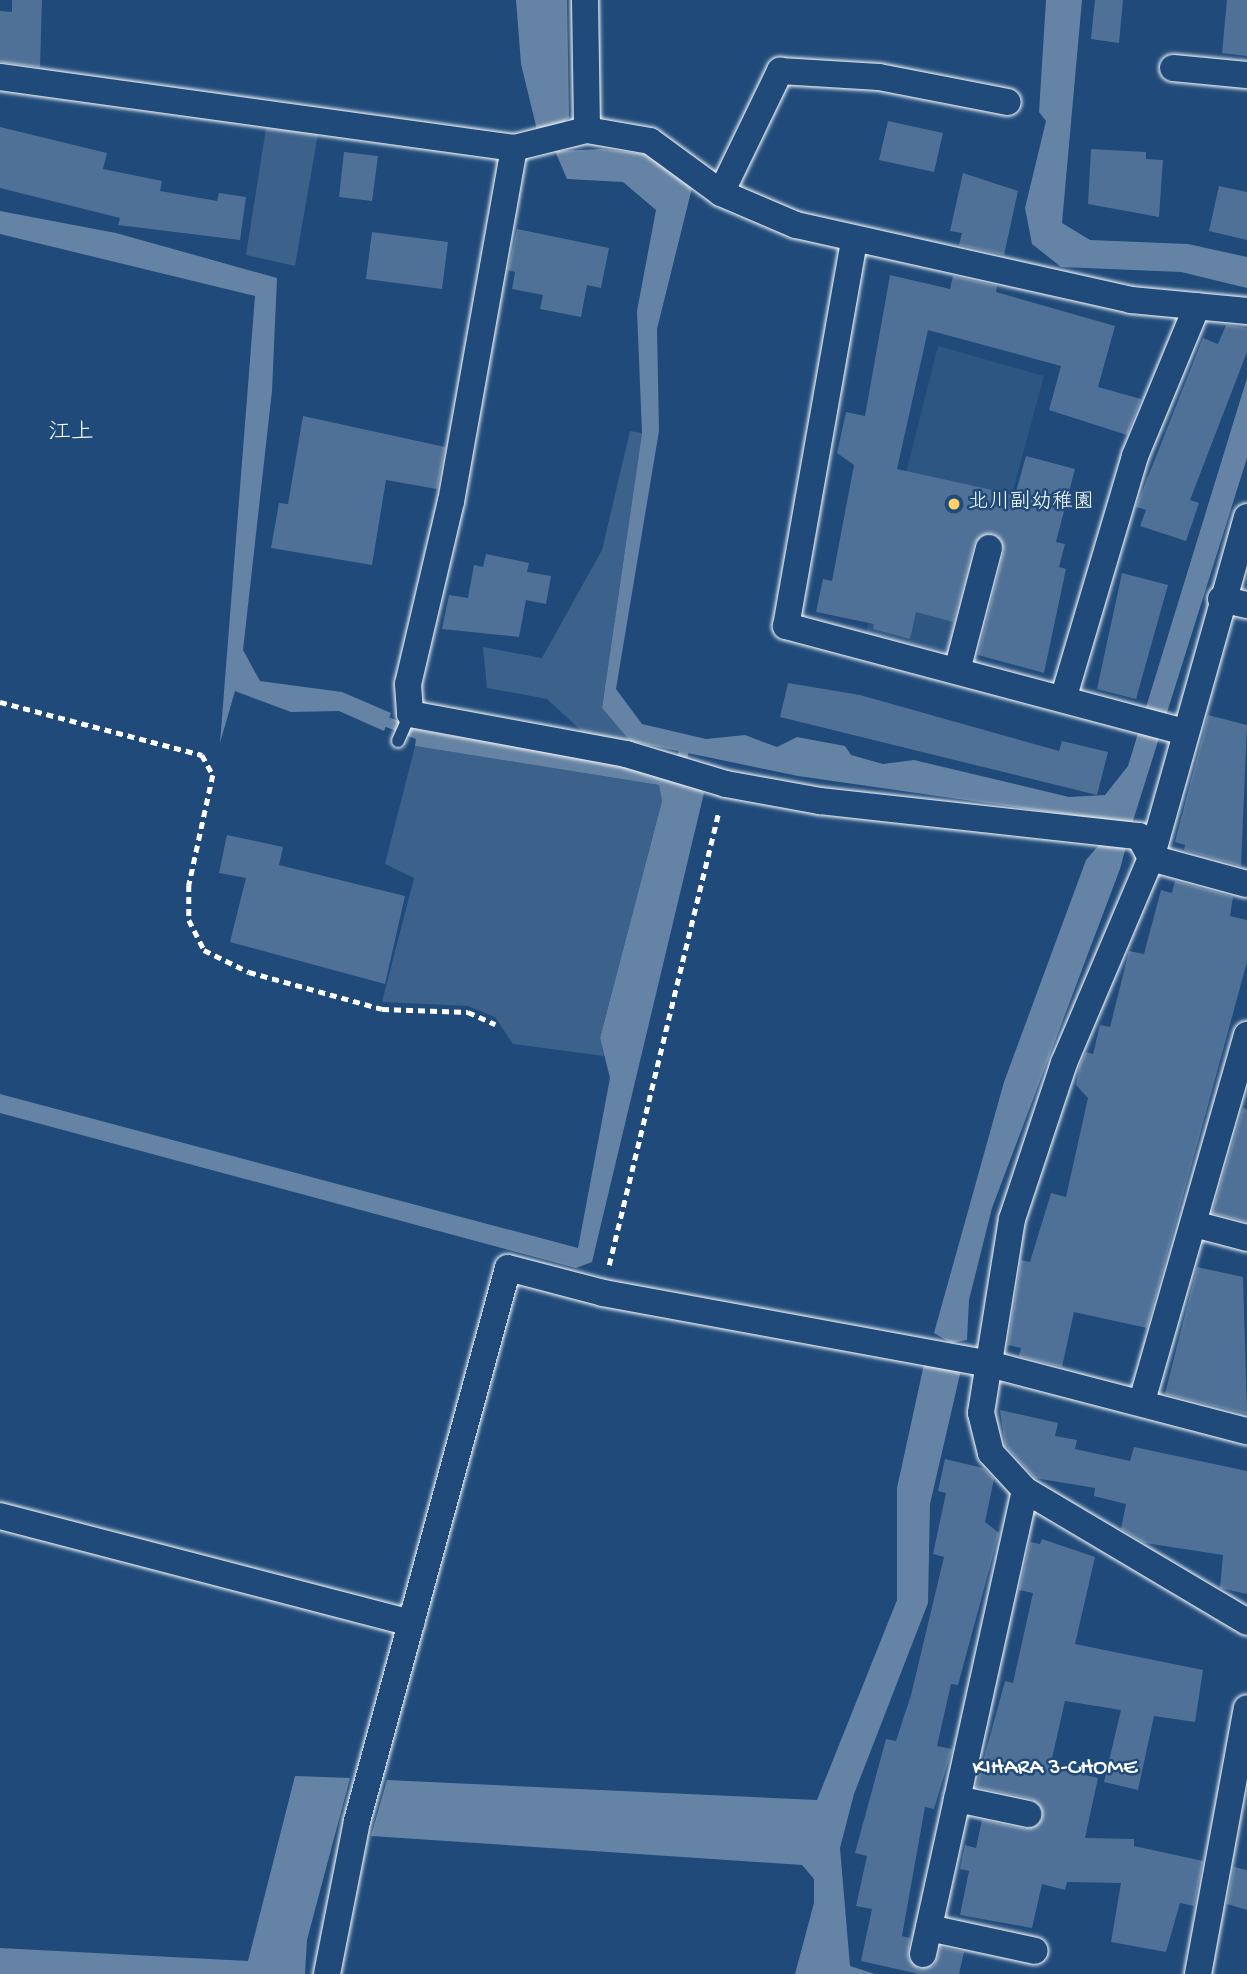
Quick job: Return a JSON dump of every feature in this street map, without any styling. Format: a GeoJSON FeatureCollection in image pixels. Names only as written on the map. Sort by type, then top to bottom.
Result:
{"type":"FeatureCollection","features":[{"type":"Feature","properties":{"kind":"street"},"geometry":{"type":"LineString","coordinates":[[565,138],[585,0]]}},
{"type":"Feature","properties":{"kind":"street"},"geometry":{"type":"LineString","coordinates":[[1174,68],[1247,75]]}},
{"type":"Feature","properties":{"kind":"street"},"geometry":{"type":"LineString","coordinates":[[721,193],[780,71],[879,77],[1008,102]]}},
{"type":"Feature","properties":{"kind":"street"},"geometry":{"type":"LineString","coordinates":[[0,77],[514,149],[565,138],[650,141],[721,193],[854,241],[1130,300],[1247,311]]}},
{"type":"Feature","properties":{"kind":"street"},"geometry":{"type":"LineString","coordinates":[[514,149],[451,501],[408,684],[407,718],[681,767],[726,784],[820,801],[1106,829],[1145,847],[1247,884]]}},
{"type":"Feature","properties":{"kind":"street"},"geometry":{"type":"LineString","coordinates":[[854,241],[786,626],[958,667],[1132,714],[1179,730]]}},
{"type":"Feature","properties":{"kind":"street"},"geometry":{"type":"LineString","coordinates":[[1064,696],[1135,456],[1197,306]]}},
{"type":"Feature","properties":{"kind":"street"},"geometry":{"type":"LineString","coordinates":[[1247,517],[1234,602],[1179,730],[1145,847],[1064,1063],[1016,1206],[977,1362],[981,1413],[991,1452],[1025,1490],[1247,1622]]}},
{"type":"Feature","properties":{"kind":"street"},"geometry":{"type":"LineString","coordinates":[[958,667],[989,548]]}},
{"type":"Feature","properties":{"kind":"street"},"geometry":{"type":"LineString","coordinates":[[1142,1401],[1242,1070],[1247,1035]]}},
{"type":"Feature","properties":{"kind":"street"},"geometry":{"type":"LineString","coordinates":[[1194,1224],[1247,1238]]}},
{"type":"Feature","properties":{"kind":"street"},"geometry":{"type":"LineString","coordinates":[[327,1974],[361,1809],[508,1268],[603,1293],[977,1362],[1142,1401],[1247,1432]]}},
{"type":"Feature","properties":{"kind":"street"},"geometry":{"type":"LineString","coordinates":[[1025,1490],[926,1941],[1035,1951]]}},
{"type":"Feature","properties":{"kind":"street"},"geometry":{"type":"LineString","coordinates":[[0,1516],[411,1623]]}},
{"type":"Feature","properties":{"kind":"street"},"geometry":{"type":"LineString","coordinates":[[1198,1974],[1247,1708]]}},
{"type":"Feature","properties":{"kind":"street"},"geometry":{"type":"LineString","coordinates":[[957,1799],[1028,1814]]}},
{"type":"Feature","properties":{"kind":"lane"},"geometry":{"type":"LineString","coordinates":[[398,741],[407,718]]}},
{"type":"Feature","properties":{"kind":"path"},"geometry":{"type":"LineString","coordinates":[[0,702],[202,755],[213,775],[189,885],[189,920],[204,950],[249,972],[382,1009],[468,1012],[495,1024]]}},
{"type":"Feature","properties":{"kind":"path"},"geometry":{"type":"LineString","coordinates":[[603,1293],[726,784]]}},
{"type":"Feature","properties":{"kind":"shaded area"},"geometry":{"type":"Polygon","coordinates":[[[516,0],[567,0],[569,118],[554,129],[537,130],[521,64],[516,0]]]}},
{"type":"Feature","properties":{"kind":"shaded area"},"geometry":{"type":"Polygon","coordinates":[[[1046,0],[1082,0],[1062,223],[1090,240],[1188,244],[1247,257],[1247,288],[1181,272],[1061,267],[1032,244],[1025,208],[1046,121],[1039,112],[1046,0]]]}},
{"type":"Feature","properties":{"kind":"shaded area"},"geometry":{"type":"Polygon","coordinates":[[[266,128],[318,134],[295,266],[246,255],[266,128]]]}},
{"type":"Feature","properties":{"kind":"shaded area"},"geometry":{"type":"Polygon","coordinates":[[[602,149],[644,154],[693,184],[657,329],[659,431],[616,689],[642,724],[706,739],[745,735],[777,747],[797,737],[845,746],[851,755],[883,764],[914,760],[1069,797],[1105,795],[1128,766],[1247,378],[1247,458],[1132,824],[798,776],[630,741],[602,708],[642,433],[637,311],[656,210],[623,182],[567,179],[555,151],[602,149]]]}},
{"type":"Feature","properties":{"kind":"shaded area"},"geometry":{"type":"Polygon","coordinates":[[[0,211],[116,233],[277,278],[272,391],[243,650],[260,681],[342,692],[391,713],[384,731],[339,711],[291,712],[235,691],[220,743],[255,296],[0,234],[0,211]]]}},
{"type":"Feature","properties":{"kind":"shaded area","name":"北川副幼稚園"},"geometry":{"type":"Polygon","coordinates":[[[938,346],[1044,376],[968,656],[866,633],[938,346]]]}},
{"type":"Feature","properties":{"kind":"shaded area"},"geometry":{"type":"Polygon","coordinates":[[[630,431],[642,433],[602,708],[630,741],[586,735],[547,699],[487,688],[483,647],[542,658],[602,550],[630,431]]]}},
{"type":"Feature","properties":{"kind":"shaded area"},"geometry":{"type":"Polygon","coordinates":[[[417,730],[622,764],[687,780],[704,793],[592,1262],[576,1268],[0,1113],[0,1094],[578,1248],[610,1078],[600,1038],[662,801],[659,785],[415,746],[417,730]]]}},
{"type":"Feature","properties":{"kind":"shaded area"},"geometry":{"type":"Polygon","coordinates":[[[415,746],[659,785],[662,801],[600,1038],[604,1056],[513,1044],[495,1017],[468,1006],[382,1002],[414,878],[385,864],[415,746]]]}},
{"type":"Feature","properties":{"kind":"shaded area"},"geometry":{"type":"Polygon","coordinates":[[[1104,839],[1127,843],[1120,869],[992,1208],[969,1300],[967,1340],[951,1343],[934,1333],[1004,1082],[1086,860],[1104,839]]]}},
{"type":"Feature","properties":{"kind":"shaded area"},"geometry":{"type":"Polygon","coordinates":[[[924,1364],[961,1370],[930,1504],[928,1603],[854,1794],[840,1848],[850,1966],[875,1974],[795,1974],[814,1903],[814,1879],[802,1865],[371,1836],[387,1780],[817,1800],[897,1600],[897,1488],[924,1364]]]}},
{"type":"Feature","properties":{"kind":"shaded area"},"geometry":{"type":"Polygon","coordinates":[[[295,1776],[350,1778],[307,1940],[305,1974],[0,1974],[0,1948],[248,1961],[295,1776]]]}},
{"type":"Feature","properties":{"kind":"building"},"geometry":{"type":"Polygon","coordinates":[[[12,0],[42,0],[40,67],[0,62],[0,11],[12,12],[12,0]]]}},
{"type":"Feature","properties":{"kind":"building"},"geometry":{"type":"Polygon","coordinates":[[[1095,0],[1123,0],[1119,43],[1091,39],[1095,0]]]}},
{"type":"Feature","properties":{"kind":"building"},"geometry":{"type":"Polygon","coordinates":[[[1227,0],[1247,0],[1247,56],[1222,53],[1227,0]]]}},
{"type":"Feature","properties":{"kind":"building"},"geometry":{"type":"Polygon","coordinates":[[[888,121],[943,133],[934,172],[879,160],[888,121]]]}},
{"type":"Feature","properties":{"kind":"building"},"geometry":{"type":"Polygon","coordinates":[[[0,127],[107,153],[103,169],[162,181],[160,191],[217,201],[219,193],[246,197],[240,240],[118,225],[120,218],[0,188],[0,127]]]}},
{"type":"Feature","properties":{"kind":"building"},"geometry":{"type":"Polygon","coordinates":[[[1091,149],[1146,152],[1146,159],[1163,160],[1159,217],[1088,204],[1091,149]]]}},
{"type":"Feature","properties":{"kind":"building"},"geometry":{"type":"Polygon","coordinates":[[[344,152],[378,156],[372,201],[339,197],[344,152]]]}},
{"type":"Feature","properties":{"kind":"building"},"geometry":{"type":"Polygon","coordinates":[[[963,173],[1018,191],[1004,255],[959,245],[962,233],[950,231],[963,173]]]}},
{"type":"Feature","properties":{"kind":"building"},"geometry":{"type":"Polygon","coordinates":[[[1219,186],[1247,192],[1247,240],[1209,231],[1219,186]]]}},
{"type":"Feature","properties":{"kind":"building"},"geometry":{"type":"Polygon","coordinates":[[[517,229],[609,248],[601,288],[587,285],[581,317],[540,309],[543,295],[512,289],[515,272],[508,270],[517,229]]]}},
{"type":"Feature","properties":{"kind":"building"},"geometry":{"type":"Polygon","coordinates":[[[372,232],[448,242],[442,289],[366,279],[372,232]]]}},
{"type":"Feature","properties":{"kind":"building"},"geometry":{"type":"Polygon","coordinates":[[[890,275],[950,289],[953,276],[997,286],[996,292],[1115,326],[1098,387],[1141,399],[1127,435],[1049,410],[1061,366],[928,330],[897,469],[1015,495],[1026,456],[1075,469],[1056,542],[1065,544],[1059,567],[1066,569],[1044,673],[978,655],[1004,551],[994,533],[974,543],[953,622],[916,612],[910,639],[873,629],[874,624],[816,612],[823,579],[832,581],[854,465],[837,453],[846,412],[865,416],[890,275]]]}},
{"type":"Feature","properties":{"kind":"building"},"geometry":{"type":"Polygon","coordinates":[[[1226,325],[1247,328],[1247,352],[1190,500],[1199,503],[1186,541],[1140,526],[1146,510],[1136,507],[1203,338],[1218,344],[1226,325]]]}},
{"type":"Feature","properties":{"kind":"building"},"geometry":{"type":"Polygon","coordinates":[[[303,416],[445,447],[437,489],[386,480],[372,565],[271,548],[279,503],[288,504],[303,416]]]}},
{"type":"Feature","properties":{"kind":"building"},"geometry":{"type":"Polygon","coordinates":[[[486,554],[529,563],[527,572],[551,576],[546,604],[526,600],[519,637],[442,629],[449,595],[468,598],[474,565],[483,567],[486,554]]]}},
{"type":"Feature","properties":{"kind":"building"},"geometry":{"type":"Polygon","coordinates":[[[1122,573],[1168,585],[1136,699],[1097,689],[1122,573]]]}},
{"type":"Feature","properties":{"kind":"building"},"geometry":{"type":"Polygon","coordinates":[[[788,683],[860,695],[1059,751],[1062,741],[1108,752],[1097,795],[780,717],[788,683]]]}},
{"type":"Feature","properties":{"kind":"building"},"geometry":{"type":"Polygon","coordinates":[[[1208,715],[1247,725],[1241,866],[1184,850],[1185,845],[1175,842],[1208,715]]]}},
{"type":"Feature","properties":{"kind":"building"},"geometry":{"type":"Polygon","coordinates":[[[227,835],[283,847],[279,865],[405,896],[385,984],[230,942],[246,878],[219,873],[227,835]]]}},
{"type":"Feature","properties":{"kind":"building"},"geometry":{"type":"Polygon","coordinates":[[[1175,881],[1233,897],[1230,916],[1247,920],[1247,962],[1147,1328],[1074,1312],[1062,1367],[1019,1356],[1021,1348],[1008,1345],[1021,1260],[1030,1262],[1051,1193],[1066,1197],[1088,1098],[1076,1085],[1079,1067],[1086,1052],[1093,1054],[1100,1025],[1110,1027],[1129,951],[1144,954],[1161,890],[1172,893],[1175,881]]]}},
{"type":"Feature","properties":{"kind":"building"},"geometry":{"type":"Polygon","coordinates":[[[1243,1108],[1247,1109],[1247,1222],[1212,1213],[1243,1108]]]}},
{"type":"Feature","properties":{"kind":"building"},"geometry":{"type":"Polygon","coordinates":[[[1197,1267],[1243,1277],[1247,1414],[1165,1394],[1197,1267]]]}},
{"type":"Feature","properties":{"kind":"building"},"geometry":{"type":"Polygon","coordinates":[[[1000,1410],[1058,1423],[1055,1436],[1077,1440],[1075,1449],[1130,1461],[1134,1447],[1247,1471],[1247,1594],[1220,1588],[1223,1555],[1145,1543],[1121,1529],[1126,1504],[1094,1496],[1095,1488],[1035,1478],[1005,1445],[1000,1410]]]}},
{"type":"Feature","properties":{"kind":"building"},"geometry":{"type":"Polygon","coordinates":[[[945,1459],[983,1468],[994,1479],[985,1522],[999,1533],[958,1685],[951,1684],[937,1746],[952,1749],[934,1809],[925,1807],[902,1936],[910,1938],[908,1958],[919,1969],[934,1965],[941,1947],[964,1952],[959,1974],[919,1974],[861,1961],[872,1909],[856,1906],[867,1856],[855,1853],[886,1739],[896,1741],[911,1695],[944,1557],[933,1554],[946,1493],[938,1491],[945,1459]]]}},
{"type":"Feature","properties":{"kind":"building"},"geometry":{"type":"Polygon","coordinates":[[[1042,1539],[1095,1557],[1075,1644],[1203,1670],[1195,1722],[1154,1716],[1138,1790],[1104,1782],[1121,1710],[1065,1701],[1050,1767],[1098,1778],[1085,1838],[1134,1839],[1134,1846],[1203,1861],[1194,1906],[1180,1903],[1166,1952],[1111,1942],[1121,1883],[1067,1882],[1065,1890],[1042,1884],[1032,1928],[960,1915],[969,1871],[960,1869],[965,1845],[976,1848],[982,1820],[1025,1829],[1043,1818],[1032,1799],[976,1787],[1005,1681],[1013,1683],[1033,1593],[1019,1590],[1030,1542],[1040,1544],[1042,1539]]]}},
{"type":"Feature","properties":{"kind":"building"},"geometry":{"type":"Polygon","coordinates":[[[1234,1867],[1247,1870],[1247,1910],[1227,1904],[1234,1867]]]}},
{"type":"Feature","properties":{"kind":"waterway"},"geometry":{"type":"LineString","coordinates":[[375,717],[429,739]]}},
{"type":"Feature","properties":{"kind":"waterway"},"geometry":{"type":"LineString","coordinates":[[680,770],[684,750]]}},
{"type":"Feature","properties":{"kind":"place","name":"北川副幼稚園"},"geometry":{"type":"Point","coordinates":[954,504]}},
{"type":"Feature","properties":{"kind":"district","name":"江上"},"geometry":{"type":"Point","coordinates":[71,434]}},
{"type":"Feature","properties":{"kind":"district","name":"KIHARA 3-CHOME"},"geometry":{"type":"Point","coordinates":[1055,1769]}}]}
